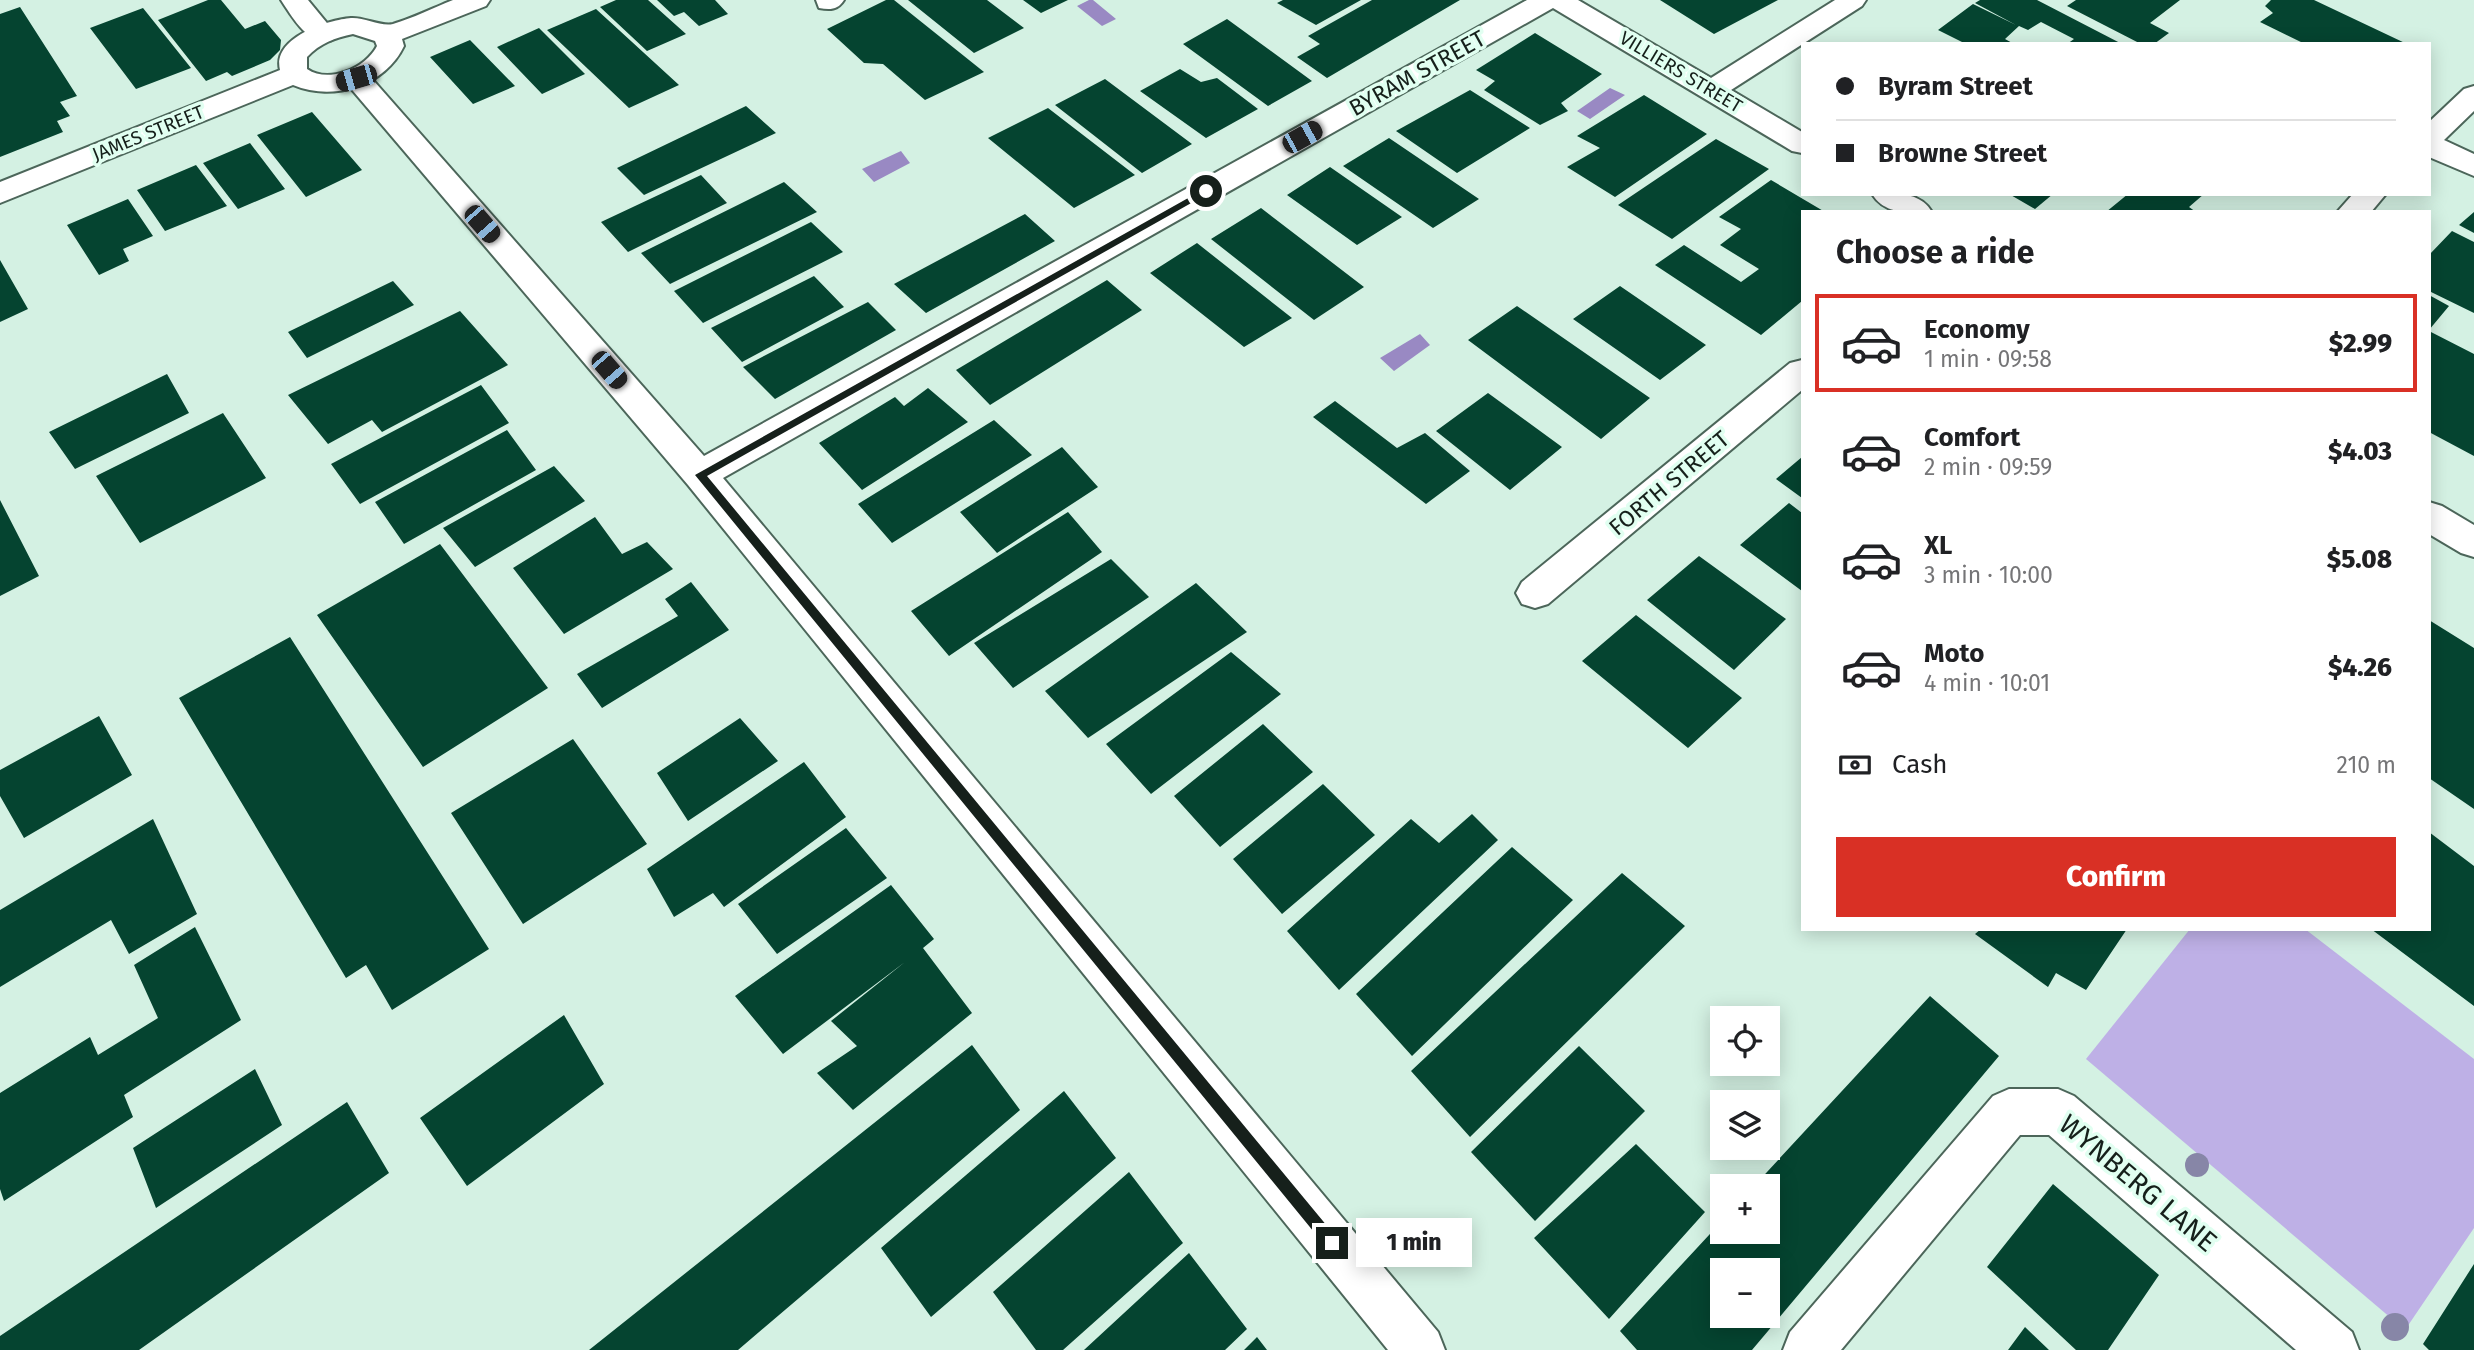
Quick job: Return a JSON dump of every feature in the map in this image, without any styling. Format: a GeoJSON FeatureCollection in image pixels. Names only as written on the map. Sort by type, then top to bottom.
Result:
{"type":"FeatureCollection","features":[{"type":"Feature","properties":{"kind":"street"},"geometry":{"type":"LineString","coordinates":[[294,0],[322,34]]}},
{"type":"Feature","properties":{"kind":"street"},"geometry":{"type":"LineString","coordinates":[[387,36],[477,0]]}},
{"type":"Feature","properties":{"kind":"street","name":"BYRAM STREET"},"geometry":{"type":"LineString","coordinates":[[700,475],[1547,0]]}},
{"type":"Feature","properties":{"kind":"street","name":"VILLIERS STREET"},"geometry":{"type":"LineString","coordinates":[[1559,0],[1801,143]]}},
{"type":"Feature","properties":{"kind":"street"},"geometry":{"type":"LineString","coordinates":[[1711,90],[1853,0]]}},
{"type":"Feature","properties":{"kind":"street"},"geometry":{"type":"LineString","coordinates":[[360,27],[379,30],[387,36],[391,44],[389,53],[371,71],[356,78],[327,84],[313,83],[295,74],[293,58],[309,40],[322,34],[360,27]]}},
{"type":"Feature","properties":{"kind":"street","name":"JAMES STREET"},"geometry":{"type":"LineString","coordinates":[[0,192],[295,74]]}},
{"type":"Feature","properties":{"kind":"street"},"geometry":{"type":"LineString","coordinates":[[356,78],[700,475],[1420,1350]]}},
{"type":"Feature","properties":{"kind":"street"},"geometry":{"type":"LineString","coordinates":[[2431,136],[2474,94]]}},
{"type":"Feature","properties":{"kind":"street"},"geometry":{"type":"LineString","coordinates":[[2431,146],[2474,166]]}},
{"type":"Feature","properties":{"kind":"street"},"geometry":{"type":"LineString","coordinates":[[1890,196],[1914,210]]}},
{"type":"Feature","properties":{"kind":"street"},"geometry":{"type":"LineString","coordinates":[[2355,210],[2369,196]]}},
{"type":"Feature","properties":{"kind":"street","name":"FORTH STREET"},"geometry":{"type":"LineString","coordinates":[[1535,593],[1801,373]]}},
{"type":"Feature","properties":{"kind":"street"},"geometry":{"type":"LineString","coordinates":[[2431,517],[2474,543]]}},
{"type":"Feature","properties":{"kind":"street","name":"WYNBERG LANE"},"geometry":{"type":"LineString","coordinates":[[1808,1350],[2009,1112],[2058,1112],[2334,1350]]}},
{"type":"Feature","properties":{"kind":"shaded area"},"geometry":{"type":"Polygon","coordinates":[[[1093,0],[1116,19],[1102,26],[1077,6],[1093,0]]]}},
{"type":"Feature","properties":{"kind":"shaded area"},"geometry":{"type":"Polygon","coordinates":[[[1610,88],[1625,95],[1590,119],[1577,111],[1610,88]]]}},
{"type":"Feature","properties":{"kind":"shaded area"},"geometry":{"type":"Polygon","coordinates":[[[901,151],[910,163],[874,182],[862,169],[901,151]]]}},
{"type":"Feature","properties":{"kind":"shaded area"},"geometry":{"type":"Polygon","coordinates":[[[1420,334],[1430,345],[1394,371],[1380,358],[1420,334]]]}},
{"type":"Feature","properties":{"kind":"shaded area"},"geometry":{"type":"Polygon","coordinates":[[[2188,931],[2308,931],[2474,1059],[2474,1228],[2405,1330],[2086,1059],[2188,931]]]}},
{"type":"Feature","properties":{"kind":"building"},"geometry":{"type":"Polygon","coordinates":[[[208,0],[221,0],[245,29],[265,21],[281,40],[280,50],[270,60],[232,76],[227,72],[206,81],[158,20],[208,0]]]}},
{"type":"Feature","properties":{"kind":"building"},"geometry":{"type":"Polygon","coordinates":[[[616,0],[648,0],[686,34],[647,51],[600,7],[616,0]]]}},
{"type":"Feature","properties":{"kind":"building"},"geometry":{"type":"Polygon","coordinates":[[[657,0],[715,0],[728,14],[699,26],[684,12],[674,16],[657,0]]]}},
{"type":"Feature","properties":{"kind":"building"},"geometry":{"type":"Polygon","coordinates":[[[886,0],[894,0],[984,72],[925,100],[883,64],[864,63],[827,29],[886,0]]]}},
{"type":"Feature","properties":{"kind":"building"},"geometry":{"type":"Polygon","coordinates":[[[908,0],[987,0],[1024,28],[974,53],[908,0]]]}},
{"type":"Feature","properties":{"kind":"building"},"geometry":{"type":"Polygon","coordinates":[[[1023,0],[1068,0],[1041,13],[1023,0]]]}},
{"type":"Feature","properties":{"kind":"building"},"geometry":{"type":"Polygon","coordinates":[[[1283,0],[1361,0],[1316,25],[1277,3],[1283,0]]]}},
{"type":"Feature","properties":{"kind":"building"},"geometry":{"type":"Polygon","coordinates":[[[1372,0],[1460,0],[1327,78],[1297,57],[1320,44],[1308,36],[1372,0]]]}},
{"type":"Feature","properties":{"kind":"building"},"geometry":{"type":"Polygon","coordinates":[[[1660,0],[1778,0],[1714,34],[1660,0]]]}},
{"type":"Feature","properties":{"kind":"building"},"geometry":{"type":"Polygon","coordinates":[[[1980,0],[2037,0],[2118,42],[2070,42],[2074,39],[2041,22],[2028,30],[2019,26],[2005,39],[2010,42],[1962,42],[1938,30],[1973,4],[2016,25],[1975,3],[1980,0]]]}},
{"type":"Feature","properties":{"kind":"building"},"geometry":{"type":"Polygon","coordinates":[[[2076,0],[2180,0],[2150,23],[2169,33],[2157,42],[2137,42],[2067,6],[2076,0]]]}},
{"type":"Feature","properties":{"kind":"building"},"geometry":{"type":"Polygon","coordinates":[[[2271,0],[2314,0],[2403,42],[2301,42],[2260,22],[2273,13],[2265,6],[2271,0]]]}},
{"type":"Feature","properties":{"kind":"building"},"geometry":{"type":"Polygon","coordinates":[[[20,7],[77,96],[60,102],[70,116],[57,121],[63,132],[0,157],[0,14],[20,7]]]}},
{"type":"Feature","properties":{"kind":"building"},"geometry":{"type":"Polygon","coordinates":[[[143,8],[191,68],[136,89],[90,28],[143,8]]]}},
{"type":"Feature","properties":{"kind":"building"},"geometry":{"type":"Polygon","coordinates":[[[596,9],[679,85],[629,108],[547,30],[596,9]]]}},
{"type":"Feature","properties":{"kind":"building"},"geometry":{"type":"Polygon","coordinates":[[[1227,19],[1312,81],[1268,106],[1183,44],[1227,19]]]}},
{"type":"Feature","properties":{"kind":"building"},"geometry":{"type":"Polygon","coordinates":[[[539,28],[585,74],[542,94],[497,47],[539,28]]]}},
{"type":"Feature","properties":{"kind":"building"},"geometry":{"type":"Polygon","coordinates":[[[1535,33],[1602,74],[1561,103],[1568,111],[1540,125],[1484,90],[1495,81],[1476,70],[1535,33]]]}},
{"type":"Feature","properties":{"kind":"building"},"geometry":{"type":"Polygon","coordinates":[[[470,40],[515,86],[473,104],[430,57],[470,40]]]}},
{"type":"Feature","properties":{"kind":"building"},"geometry":{"type":"Polygon","coordinates":[[[1180,69],[1201,82],[1217,78],[1258,109],[1206,138],[1140,91],[1180,69]]]}},
{"type":"Feature","properties":{"kind":"building"},"geometry":{"type":"Polygon","coordinates":[[[1105,79],[1192,144],[1142,173],[1055,105],[1105,79]]]}},
{"type":"Feature","properties":{"kind":"building"},"geometry":{"type":"Polygon","coordinates":[[[1470,90],[1530,128],[1457,173],[1396,131],[1470,90]]]}},
{"type":"Feature","properties":{"kind":"building"},"geometry":{"type":"Polygon","coordinates":[[[1644,95],[1707,134],[1615,197],[1567,167],[1600,148],[1577,136],[1644,95]]]}},
{"type":"Feature","properties":{"kind":"building"},"geometry":{"type":"Polygon","coordinates":[[[746,106],[776,133],[644,195],[617,168],[746,106]]]}},
{"type":"Feature","properties":{"kind":"building"},"geometry":{"type":"Polygon","coordinates":[[[1048,108],[1135,175],[1074,208],[988,138],[1048,108]]]}},
{"type":"Feature","properties":{"kind":"building"},"geometry":{"type":"Polygon","coordinates":[[[312,112],[362,170],[306,197],[257,135],[312,112]]]}},
{"type":"Feature","properties":{"kind":"building"},"geometry":{"type":"Polygon","coordinates":[[[1389,138],[1479,199],[1433,228],[1343,166],[1389,138]]]}},
{"type":"Feature","properties":{"kind":"building"},"geometry":{"type":"Polygon","coordinates":[[[1716,139],[1769,169],[1672,239],[1618,205],[1716,139]]]}},
{"type":"Feature","properties":{"kind":"building"},"geometry":{"type":"Polygon","coordinates":[[[250,143],[285,189],[238,209],[203,163],[250,143]]]}},
{"type":"Feature","properties":{"kind":"building"},"geometry":{"type":"Polygon","coordinates":[[[196,165],[227,206],[165,231],[137,190],[196,165]]]}},
{"type":"Feature","properties":{"kind":"building"},"geometry":{"type":"Polygon","coordinates":[[[1330,167],[1402,217],[1357,245],[1287,195],[1330,167]]]}},
{"type":"Feature","properties":{"kind":"building"},"geometry":{"type":"Polygon","coordinates":[[[701,175],[727,203],[628,252],[601,222],[701,175]]]}},
{"type":"Feature","properties":{"kind":"building"},"geometry":{"type":"Polygon","coordinates":[[[1771,180],[1822,210],[1801,210],[1801,302],[1761,335],[1655,265],[1684,245],[1741,282],[1759,269],[1720,245],[1741,229],[1719,217],[1771,180]]]}},
{"type":"Feature","properties":{"kind":"building"},"geometry":{"type":"Polygon","coordinates":[[[784,182],[817,212],[670,284],[641,253],[784,182]]]}},
{"type":"Feature","properties":{"kind":"building"},"geometry":{"type":"Polygon","coordinates":[[[2012,196],[2051,196],[2035,209],[2012,196]]]}},
{"type":"Feature","properties":{"kind":"building"},"geometry":{"type":"Polygon","coordinates":[[[2126,196],[2202,196],[2189,207],[2193,210],[2108,210],[2126,196]]]}},
{"type":"Feature","properties":{"kind":"building"},"geometry":{"type":"Polygon","coordinates":[[[128,199],[153,236],[123,249],[129,261],[99,275],[67,225],[128,199]]]}},
{"type":"Feature","properties":{"kind":"building"},"geometry":{"type":"Polygon","coordinates":[[[1261,208],[1364,287],[1314,320],[1211,239],[1261,208]]]}},
{"type":"Feature","properties":{"kind":"building"},"geometry":{"type":"Polygon","coordinates":[[[2474,212],[2474,233],[2459,225],[2474,212]]]}},
{"type":"Feature","properties":{"kind":"building"},"geometry":{"type":"Polygon","coordinates":[[[1025,214],[1055,241],[926,313],[894,284],[1025,214]]]}},
{"type":"Feature","properties":{"kind":"building"},"geometry":{"type":"Polygon","coordinates":[[[811,222],[843,252],[703,323],[674,291],[811,222]]]}},
{"type":"Feature","properties":{"kind":"building"},"geometry":{"type":"Polygon","coordinates":[[[2452,231],[2474,242],[2474,313],[2431,292],[2431,253],[2452,231]]]}},
{"type":"Feature","properties":{"kind":"building"},"geometry":{"type":"Polygon","coordinates":[[[1197,243],[1292,318],[1244,347],[1150,273],[1197,243]]]}},
{"type":"Feature","properties":{"kind":"building"},"geometry":{"type":"Polygon","coordinates":[[[0,260],[28,309],[0,322],[0,260]]]}},
{"type":"Feature","properties":{"kind":"building"},"geometry":{"type":"Polygon","coordinates":[[[814,276],[844,307],[742,362],[711,328],[814,276]]]}},
{"type":"Feature","properties":{"kind":"building"},"geometry":{"type":"Polygon","coordinates":[[[1107,280],[1142,310],[990,405],[956,370],[1107,280]]]}},
{"type":"Feature","properties":{"kind":"building"},"geometry":{"type":"Polygon","coordinates":[[[393,281],[414,305],[307,358],[288,332],[393,281]]]}},
{"type":"Feature","properties":{"kind":"building"},"geometry":{"type":"Polygon","coordinates":[[[1620,286],[1706,345],[1660,380],[1573,319],[1620,286]]]}},
{"type":"Feature","properties":{"kind":"building"},"geometry":{"type":"Polygon","coordinates":[[[2431,296],[2449,306],[2431,328],[2431,296]]]}},
{"type":"Feature","properties":{"kind":"building"},"geometry":{"type":"Polygon","coordinates":[[[868,302],[896,330],[775,399],[743,367],[868,302]]]}},
{"type":"Feature","properties":{"kind":"building"},"geometry":{"type":"Polygon","coordinates":[[[1517,306],[1650,398],[1601,439],[1468,340],[1517,306]]]}},
{"type":"Feature","properties":{"kind":"building"},"geometry":{"type":"Polygon","coordinates":[[[460,311],[508,365],[382,432],[372,420],[328,444],[288,395],[460,311]]]}},
{"type":"Feature","properties":{"kind":"building"},"geometry":{"type":"Polygon","coordinates":[[[2431,332],[2474,354],[2474,456],[2431,433],[2431,332]]]}},
{"type":"Feature","properties":{"kind":"building"},"geometry":{"type":"Polygon","coordinates":[[[167,374],[189,413],[75,469],[49,432],[167,374]]]}},
{"type":"Feature","properties":{"kind":"building"},"geometry":{"type":"Polygon","coordinates":[[[481,385],[509,423],[360,504],[331,464],[481,385]]]}},
{"type":"Feature","properties":{"kind":"building"},"geometry":{"type":"Polygon","coordinates":[[[928,388],[968,422],[862,490],[819,443],[895,397],[904,406],[928,388]]]}},
{"type":"Feature","properties":{"kind":"building"},"geometry":{"type":"Polygon","coordinates":[[[1488,393],[1562,447],[1510,490],[1436,431],[1488,393]]]}},
{"type":"Feature","properties":{"kind":"building"},"geometry":{"type":"Polygon","coordinates":[[[1335,401],[1397,448],[1425,433],[1470,471],[1426,504],[1313,417],[1335,401]]]}},
{"type":"Feature","properties":{"kind":"building"},"geometry":{"type":"Polygon","coordinates":[[[223,413],[266,478],[140,543],[96,476],[223,413]]]}},
{"type":"Feature","properties":{"kind":"building"},"geometry":{"type":"Polygon","coordinates":[[[994,420],[1032,455],[892,543],[858,504],[994,420]]]}},
{"type":"Feature","properties":{"kind":"building"},"geometry":{"type":"Polygon","coordinates":[[[507,430],[536,470],[404,544],[375,502],[507,430]]]}},
{"type":"Feature","properties":{"kind":"building"},"geometry":{"type":"Polygon","coordinates":[[[1062,447],[1098,487],[997,553],[960,512],[1062,447]]]}},
{"type":"Feature","properties":{"kind":"building"},"geometry":{"type":"Polygon","coordinates":[[[1801,458],[1801,497],[1776,479],[1801,458]]]}},
{"type":"Feature","properties":{"kind":"building"},"geometry":{"type":"Polygon","coordinates":[[[554,466],[585,501],[475,567],[443,528],[554,466]]]}},
{"type":"Feature","properties":{"kind":"building"},"geometry":{"type":"Polygon","coordinates":[[[0,500],[39,576],[0,596],[0,500]]]}},
{"type":"Feature","properties":{"kind":"building"},"geometry":{"type":"Polygon","coordinates":[[[1789,503],[1801,512],[1801,590],[1740,545],[1789,503]]]}},
{"type":"Feature","properties":{"kind":"building"},"geometry":{"type":"Polygon","coordinates":[[[1068,512],[1102,552],[949,656],[911,611],[1068,512]]]}},
{"type":"Feature","properties":{"kind":"building"},"geometry":{"type":"Polygon","coordinates":[[[595,517],[622,554],[647,542],[673,569],[564,634],[513,568],[595,517]]]}},
{"type":"Feature","properties":{"kind":"building"},"geometry":{"type":"Polygon","coordinates":[[[440,544],[548,688],[423,767],[317,615],[440,544]]]}},
{"type":"Feature","properties":{"kind":"building"},"geometry":{"type":"Polygon","coordinates":[[[1699,556],[1786,619],[1734,670],[1647,600],[1699,556]]]}},
{"type":"Feature","properties":{"kind":"building"},"geometry":{"type":"Polygon","coordinates":[[[1111,559],[1149,597],[1013,688],[974,643],[1111,559]]]}},
{"type":"Feature","properties":{"kind":"building"},"geometry":{"type":"Polygon","coordinates":[[[691,582],[729,630],[602,708],[577,674],[678,616],[665,599],[691,582]]]}},
{"type":"Feature","properties":{"kind":"building"},"geometry":{"type":"Polygon","coordinates":[[[1196,583],[1247,632],[1088,738],[1045,691],[1196,583]]]}},
{"type":"Feature","properties":{"kind":"building"},"geometry":{"type":"Polygon","coordinates":[[[1636,615],[1742,698],[1688,748],[1582,661],[1636,615]]]}},
{"type":"Feature","properties":{"kind":"building"},"geometry":{"type":"Polygon","coordinates":[[[2431,621],[2474,648],[2474,809],[2431,779],[2431,621]]]}},
{"type":"Feature","properties":{"kind":"building"},"geometry":{"type":"Polygon","coordinates":[[[290,637],[489,949],[392,1010],[366,965],[346,978],[179,698],[290,637]]]}},
{"type":"Feature","properties":{"kind":"building"},"geometry":{"type":"Polygon","coordinates":[[[1231,652],[1281,694],[1151,794],[1106,744],[1231,652]]]}},
{"type":"Feature","properties":{"kind":"building"},"geometry":{"type":"Polygon","coordinates":[[[99,716],[132,775],[24,838],[0,796],[0,770],[99,716]]]}},
{"type":"Feature","properties":{"kind":"building"},"geometry":{"type":"Polygon","coordinates":[[[740,718],[778,761],[688,821],[657,773],[740,718]]]}},
{"type":"Feature","properties":{"kind":"building"},"geometry":{"type":"Polygon","coordinates":[[[1263,724],[1313,772],[1220,847],[1174,796],[1263,724]]]}},
{"type":"Feature","properties":{"kind":"building"},"geometry":{"type":"Polygon","coordinates":[[[573,739],[647,844],[523,924],[451,813],[573,739]]]}},
{"type":"Feature","properties":{"kind":"building"},"geometry":{"type":"Polygon","coordinates":[[[804,762],[846,817],[724,907],[713,893],[674,917],[647,869],[804,762]]]}},
{"type":"Feature","properties":{"kind":"building"},"geometry":{"type":"Polygon","coordinates":[[[1323,784],[1375,835],[1282,914],[1233,859],[1323,784]]]}},
{"type":"Feature","properties":{"kind":"building"},"geometry":{"type":"Polygon","coordinates":[[[1472,814],[1498,840],[1339,990],[1287,931],[1411,819],[1439,843],[1472,814]]]}},
{"type":"Feature","properties":{"kind":"building"},"geometry":{"type":"Polygon","coordinates":[[[153,819],[197,914],[129,954],[111,920],[0,987],[0,910],[153,819]]]}},
{"type":"Feature","properties":{"kind":"building"},"geometry":{"type":"Polygon","coordinates":[[[846,828],[887,878],[777,954],[738,904],[846,828]]]}},
{"type":"Feature","properties":{"kind":"building"},"geometry":{"type":"Polygon","coordinates":[[[2431,834],[2474,866],[2474,1006],[2374,931],[2431,931],[2431,834]]]}},
{"type":"Feature","properties":{"kind":"building"},"geometry":{"type":"Polygon","coordinates":[[[1512,847],[1573,900],[1412,1056],[1356,994],[1512,847]]]}},
{"type":"Feature","properties":{"kind":"building"},"geometry":{"type":"Polygon","coordinates":[[[1622,873],[1685,926],[1470,1137],[1411,1071],[1622,873]]]}},
{"type":"Feature","properties":{"kind":"building"},"geometry":{"type":"Polygon","coordinates":[[[891,885],[934,939],[923,948],[972,1013],[853,1110],[817,1073],[857,1046],[831,1021],[905,962],[783,1054],[735,996],[891,885]]]}},
{"type":"Feature","properties":{"kind":"building"},"geometry":{"type":"Polygon","coordinates":[[[195,927],[241,1020],[124,1095],[133,1117],[4,1201],[0,1189],[0,1093],[90,1037],[98,1055],[158,1018],[134,965],[195,927]]]}},
{"type":"Feature","properties":{"kind":"building"},"geometry":{"type":"Polygon","coordinates":[[[1979,931],[2126,931],[2086,990],[2056,973],[2048,987],[1975,934],[1979,931]]]}},
{"type":"Feature","properties":{"kind":"building"},"geometry":{"type":"Polygon","coordinates":[[[1930,996],[1999,1056],[1780,1317],[1780,1258],[1710,1258],[1710,1328],[1770,1328],[1752,1350],[1637,1350],[1620,1331],[1710,1234],[1710,1244],[1780,1244],[1780,1174],[1765,1174],[1930,996]]]}},
{"type":"Feature","properties":{"kind":"building"},"geometry":{"type":"Polygon","coordinates":[[[564,1015],[604,1084],[467,1186],[420,1118],[564,1015]]]}},
{"type":"Feature","properties":{"kind":"building"},"geometry":{"type":"Polygon","coordinates":[[[972,1045],[1020,1110],[738,1350],[589,1350],[972,1045]]]}},
{"type":"Feature","properties":{"kind":"building"},"geometry":{"type":"Polygon","coordinates":[[[1579,1046],[1645,1111],[1535,1221],[1471,1152],[1579,1046]]]}},
{"type":"Feature","properties":{"kind":"building"},"geometry":{"type":"Polygon","coordinates":[[[255,1069],[282,1125],[156,1208],[133,1148],[255,1069]]]}},
{"type":"Feature","properties":{"kind":"building"},"geometry":{"type":"Polygon","coordinates":[[[1064,1091],[1116,1158],[931,1317],[881,1248],[1064,1091]]]}},
{"type":"Feature","properties":{"kind":"building"},"geometry":{"type":"Polygon","coordinates":[[[347,1102],[389,1173],[139,1350],[0,1350],[0,1336],[347,1102]]]}},
{"type":"Feature","properties":{"kind":"building"},"geometry":{"type":"Polygon","coordinates":[[[1636,1144],[1705,1212],[1609,1319],[1534,1238],[1636,1144]]]}},
{"type":"Feature","properties":{"kind":"building"},"geometry":{"type":"Polygon","coordinates":[[[1129,1172],[1183,1243],[1063,1350],[1036,1350],[993,1292],[1129,1172]]]}},
{"type":"Feature","properties":{"kind":"building"},"geometry":{"type":"Polygon","coordinates":[[[2053,1184],[2159,1275],[2108,1350],[2076,1350],[1987,1267],[2053,1184]]]}},
{"type":"Feature","properties":{"kind":"building"},"geometry":{"type":"Polygon","coordinates":[[[1189,1253],[1247,1329],[1225,1350],[1084,1350],[1189,1253]]]}},
{"type":"Feature","properties":{"kind":"building"},"geometry":{"type":"Polygon","coordinates":[[[2474,1264],[2474,1350],[2429,1350],[2423,1344],[2474,1264]]]}},
{"type":"Feature","properties":{"kind":"building"},"geometry":{"type":"Polygon","coordinates":[[[2025,1327],[2049,1350],[2008,1350],[2025,1327]]]}},
{"type":"Feature","properties":{"kind":"building"},"geometry":{"type":"Polygon","coordinates":[[[1257,1337],[1267,1350],[1244,1350],[1257,1337]]]}},
{"type":"Feature","properties":{"kind":"route"},"geometry":{"type":"LineString","coordinates":[[1206,191],[700,475],[1332,1243]]}}]}
